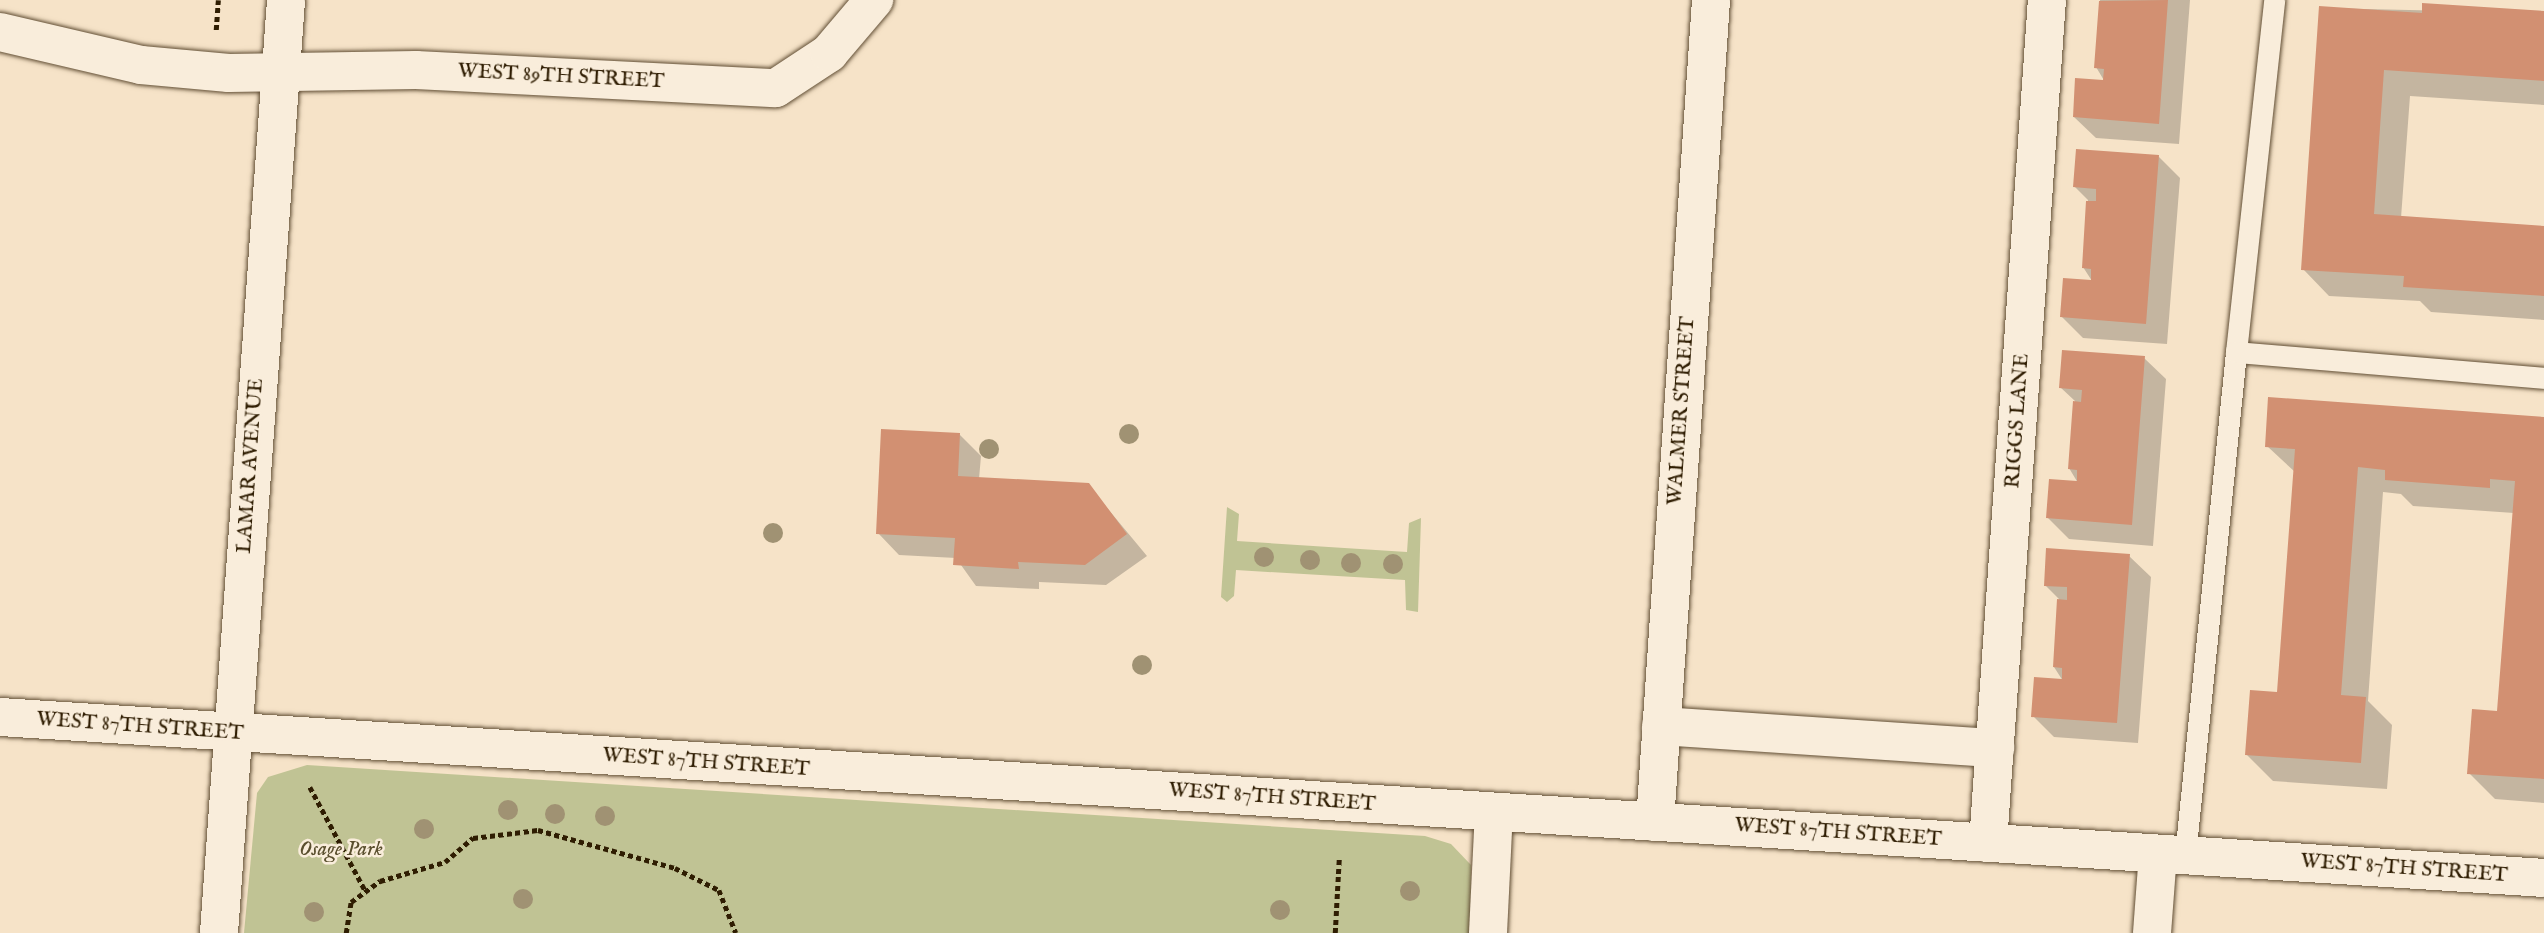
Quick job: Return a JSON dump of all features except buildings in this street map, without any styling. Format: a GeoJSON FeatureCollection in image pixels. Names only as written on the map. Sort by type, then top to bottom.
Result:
{"type":"FeatureCollection","features":[{"type":"Feature","properties":{"kind":"street","name":"LAMAR AVENUE"},"geometry":{"type":"LineString","coordinates":[[219,933],[286,0]]}},
{"type":"Feature","properties":{"kind":"street","name":"WEST 89TH STREET"},"geometry":{"type":"LineString","coordinates":[[0,32],[141,65],[229,74],[281,68],[776,88],[829,53],[874,0]]}},
{"type":"Feature","properties":{"kind":"street","name":"WALMER STREET"},"geometry":{"type":"LineString","coordinates":[[1655,822],[1711,0]]}},
{"type":"Feature","properties":{"kind":"street","name":"RIGGS LANE"},"geometry":{"type":"LineString","coordinates":[[1988,843],[2047,0]]}},
{"type":"Feature","properties":{"kind":"street","name":"WEST 87TH STREET"},"geometry":{"type":"LineString","coordinates":[[0,717],[2544,878]]}},
{"type":"Feature","properties":{"kind":"street"},"geometry":{"type":"LineString","coordinates":[[1661,726],[1995,748]]}},
{"type":"Feature","properties":{"kind":"street"},"geometry":{"type":"LineString","coordinates":[[1488,933],[1494,812]]}},
{"type":"Feature","properties":{"kind":"street"},"geometry":{"type":"LineString","coordinates":[[2152,933],[2171,855]]}},
{"type":"Feature","properties":{"kind":"lane"},"geometry":{"type":"LineString","coordinates":[[2171,855],[2236,352],[2274,0]]}},
{"type":"Feature","properties":{"kind":"lane"},"geometry":{"type":"LineString","coordinates":[[2236,352],[2544,378]]}},
{"type":"Feature","properties":{"kind":"path"},"geometry":{"type":"LineString","coordinates":[[310,787],[366,892]]}},
{"type":"Feature","properties":{"kind":"path"},"geometry":{"type":"LineString","coordinates":[[346,933],[351,902],[380,881],[445,862],[473,838],[538,830],[675,868],[719,890],[736,933]]}},
{"type":"Feature","properties":{"kind":"path"},"geometry":{"type":"LineString","coordinates":[[1335,933],[1339,859]]}},
{"type":"Feature","properties":{"kind":"green space"},"geometry":{"type":"Polygon","coordinates":[[[1227,507],[1239,514],[1237,541],[1407,552],[1409,523],[1421,518],[1418,612],[1406,610],[1405,580],[1236,570],[1234,596],[1227,602],[1221,597],[1227,507]]]}},
{"type":"Feature","properties":{"kind":"green space","name":"Osage Park"},"geometry":{"type":"Polygon","coordinates":[[[307,765],[1425,836],[1451,844],[1471,865],[1470,933],[244,933],[257,793],[268,777],[307,765]]]}}]}
